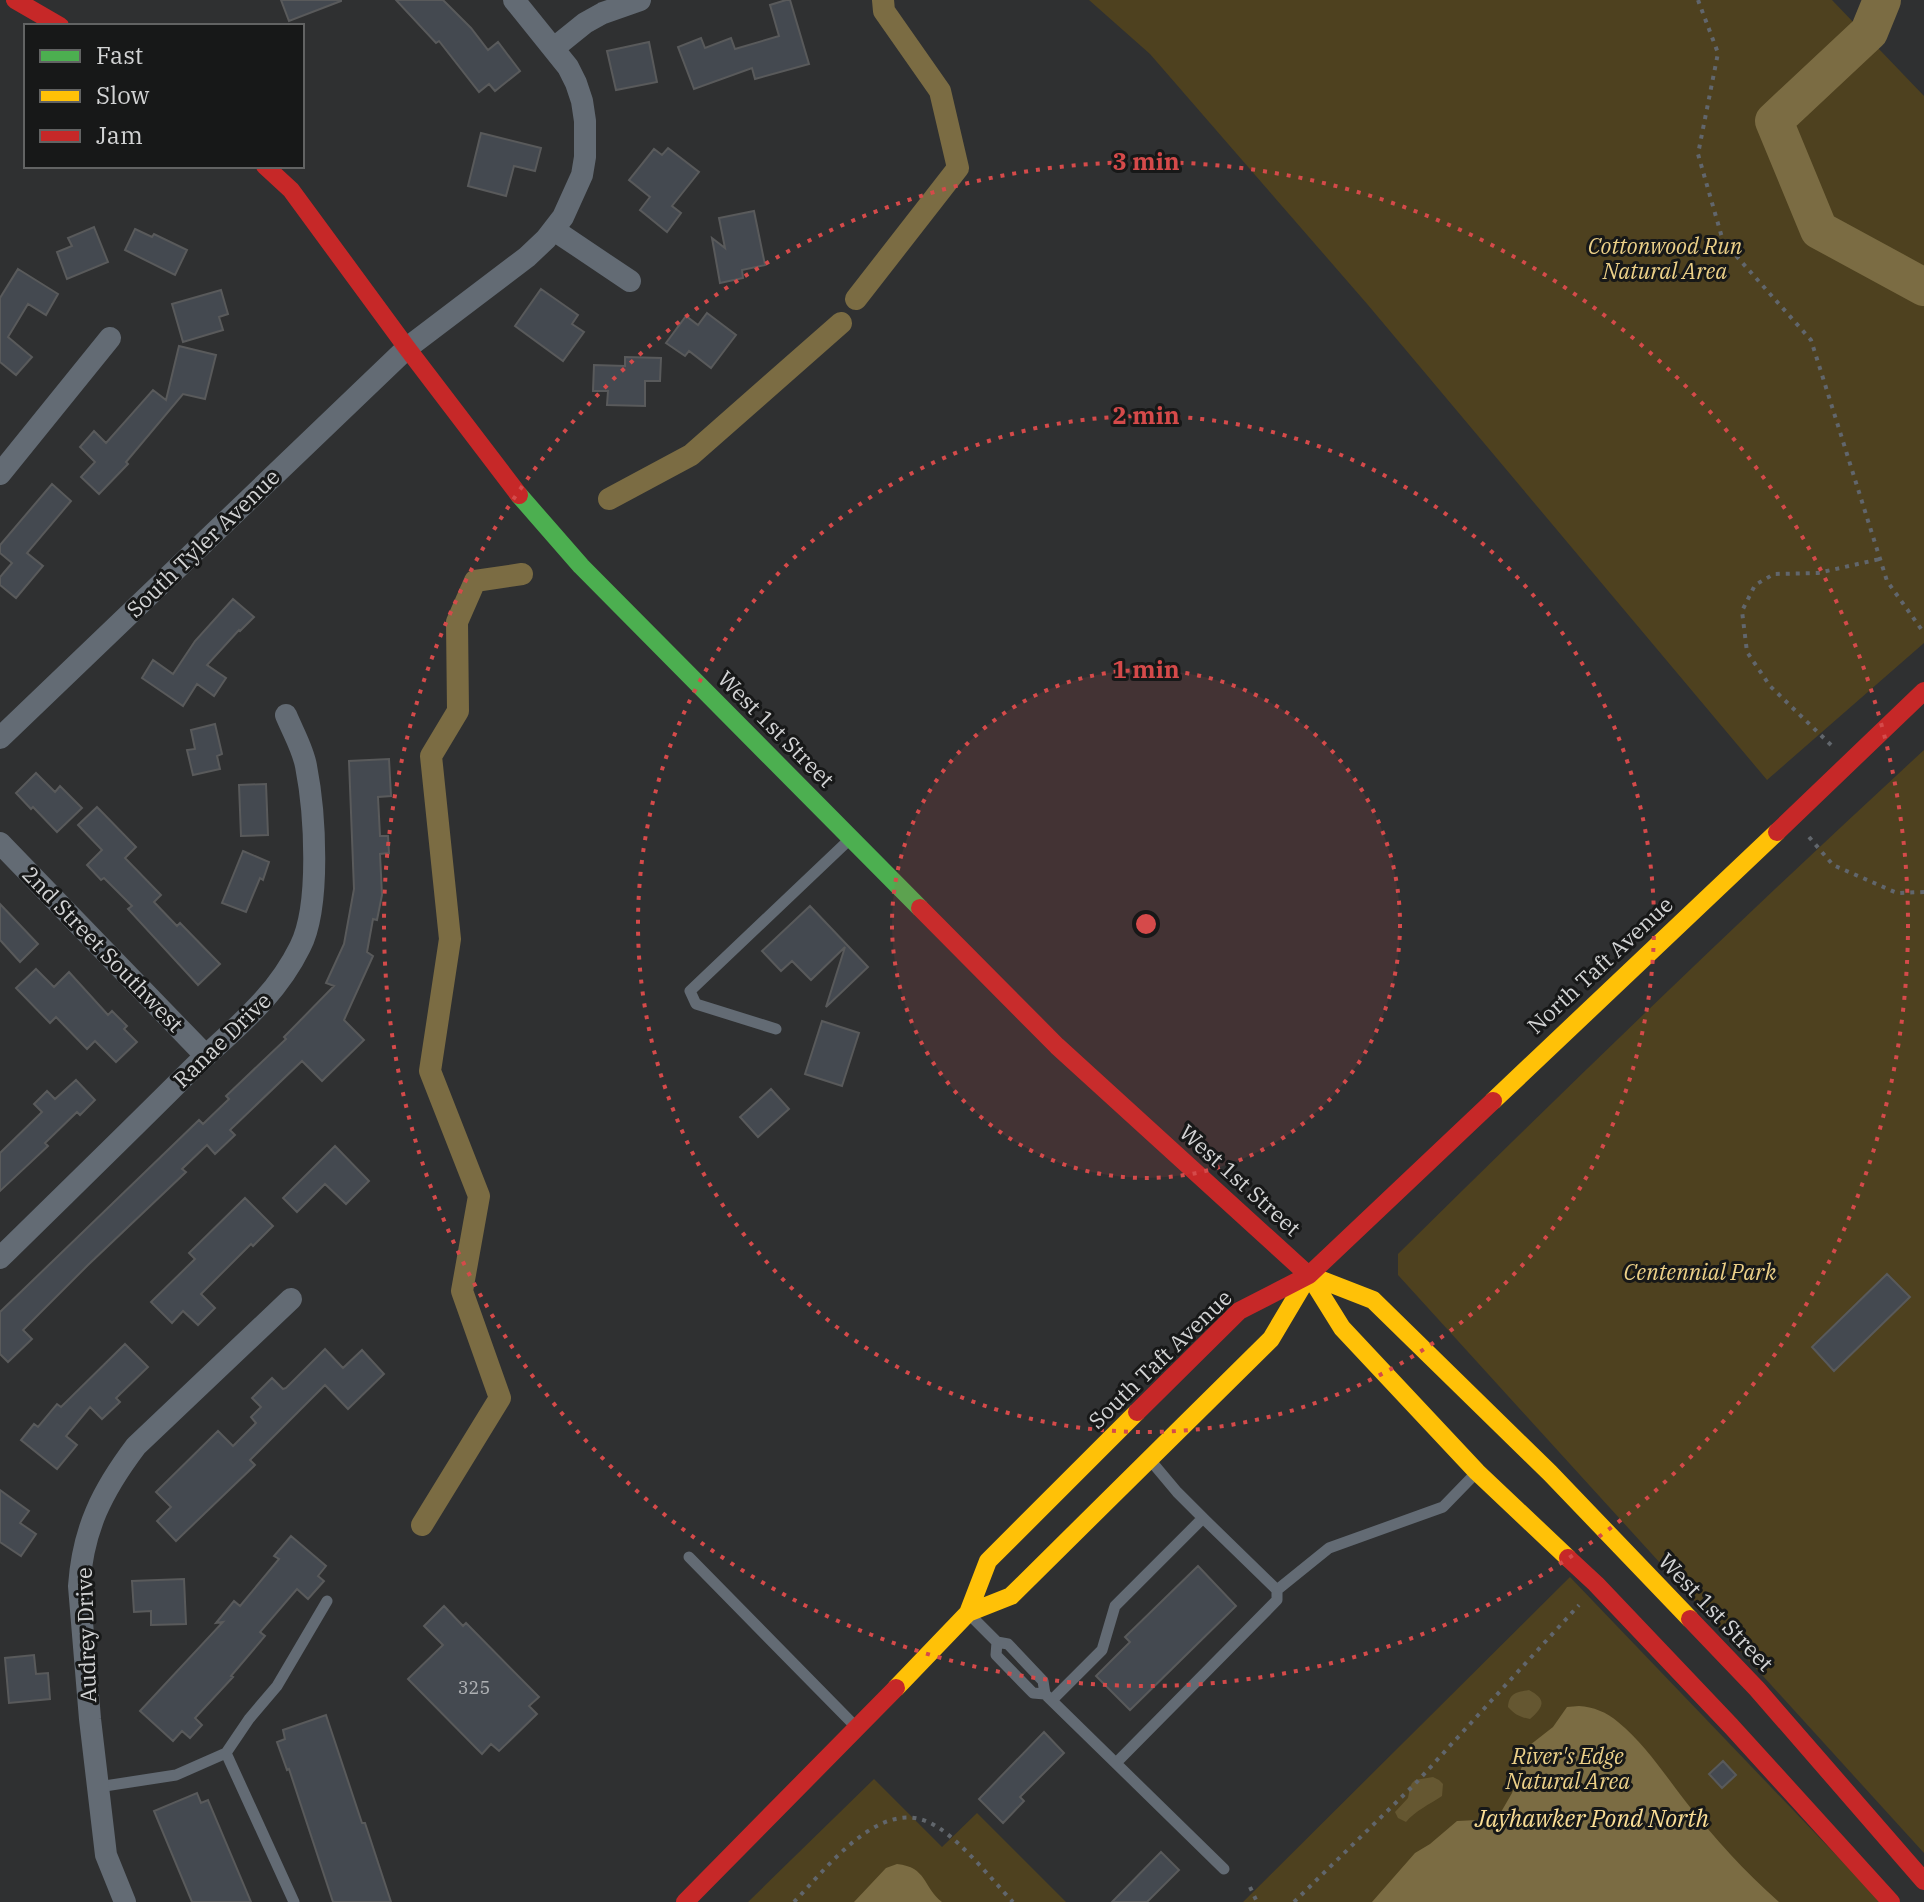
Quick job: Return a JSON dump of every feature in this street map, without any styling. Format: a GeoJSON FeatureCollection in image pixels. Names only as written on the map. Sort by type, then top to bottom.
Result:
{"type":"FeatureCollection","features":[{"type":"Feature","properties":{"kind":"main road"},"geometry":{"type":"LineString","coordinates":[[15,0],[57,24]]}},
{"type":"Feature","properties":{"kind":"main road","name":"West 1st Street"},"geometry":{"type":"LineString","coordinates":[[267,168],[291,190],[522,499],[581,566],[1057,1046],[1309,1275],[1342,1328],[1477,1472],[1596,1584],[1891,1902]]}},
{"type":"Feature","properties":{"kind":"main road","name":"North Taft Avenue"},"geometry":{"type":"LineString","coordinates":[[1309,1275],[1924,691]]}},
{"type":"Feature","properties":{"kind":"main road","name":"West 1st Street"},"geometry":{"type":"LineString","coordinates":[[1309,1275],[1373,1300],[1550,1473],[1757,1689],[1924,1881]]}},
{"type":"Feature","properties":{"kind":"main road","name":"South Taft Avenue"},"geometry":{"type":"LineString","coordinates":[[968,1613],[1011,1596],[1150,1460],[1271,1339],[1309,1275]]}},
{"type":"Feature","properties":{"kind":"main road","name":"South Taft Avenue"},"geometry":{"type":"LineString","coordinates":[[685,1902],[968,1613],[988,1561],[1239,1311],[1309,1275]]}},
{"type":"Feature","properties":{"kind":"street","name":"South Tyler Avenue"},"geometry":{"type":"LineString","coordinates":[[0,738],[407,348],[527,257],[554,230],[582,175],[585,121],[576,83],[568,67],[514,0]]}},
{"type":"Feature","properties":{"kind":"street"},"geometry":{"type":"LineString","coordinates":[[554,48],[594,18],[640,0]]}},
{"type":"Feature","properties":{"kind":"street"},"geometry":{"type":"LineString","coordinates":[[554,230],[630,281]]}},
{"type":"Feature","properties":{"kind":"street"},"geometry":{"type":"LineString","coordinates":[[0,474],[110,338]]}},
{"type":"Feature","properties":{"kind":"street","name":"Ranae Drive"},"geometry":{"type":"LineString","coordinates":[[0,1258],[260,1006],[279,983],[301,946],[309,924],[314,835],[306,764],[286,715]]}},
{"type":"Feature","properties":{"kind":"street","name":"2nd Street Southwest"},"geometry":{"type":"LineString","coordinates":[[0,843],[206,1056]]}},
{"type":"Feature","properties":{"kind":"street","name":"Audrey Drive"},"geometry":{"type":"LineString","coordinates":[[125,1902],[106,1855],[90,1719],[79,1586],[89,1531],[99,1501],[136,1446],[291,1299]]}},
{"type":"Feature","properties":{"kind":"lane"},"geometry":{"type":"LineString","coordinates":[[776,1029],[696,1004],[690,991],[850,838]]}},
{"type":"Feature","properties":{"kind":"lane"},"geometry":{"type":"LineString","coordinates":[[1116,1763],[1277,1600],[1277,1590],[1177,1492],[1150,1460]]}},
{"type":"Feature","properties":{"kind":"lane"},"geometry":{"type":"LineString","coordinates":[[1277,1590],[1329,1548],[1443,1507],[1477,1472]]}},
{"type":"Feature","properties":{"kind":"lane"},"geometry":{"type":"LineString","coordinates":[[1048,1697],[1102,1650],[1115,1606],[1203,1518]]}},
{"type":"Feature","properties":{"kind":"lane"},"geometry":{"type":"LineString","coordinates":[[689,1557],[858,1728]]}},
{"type":"Feature","properties":{"kind":"lane"},"geometry":{"type":"LineString","coordinates":[[98,1787],[176,1775],[226,1753],[277,1686],[327,1601]]}},
{"type":"Feature","properties":{"kind":"lane"},"geometry":{"type":"LineString","coordinates":[[968,1613],[997,1642],[996,1655],[1033,1693],[1048,1697],[1224,1869]]}},
{"type":"Feature","properties":{"kind":"lane"},"geometry":{"type":"LineString","coordinates":[[226,1753],[294,1902]]}},
{"type":"Feature","properties":{"kind":"path"},"geometry":{"type":"LineString","coordinates":[[1698,0],[1718,53],[1698,154],[1723,241],[1811,340],[1887,581],[1924,633]]}},
{"type":"Feature","properties":{"kind":"path"},"geometry":{"type":"LineString","coordinates":[[1850,763],[1770,686],[1747,652],[1742,611],[1755,585],[1774,574],[1818,573],[1880,559]]}},
{"type":"Feature","properties":{"kind":"path"},"geometry":{"type":"LineString","coordinates":[[1793,818],[1833,865],[1897,893],[1924,892]]}},
{"type":"Feature","properties":{"kind":"path"},"geometry":{"type":"LineString","coordinates":[[1294,1902],[1415,1784],[1596,1584]]}},
{"type":"Feature","properties":{"kind":"path"},"geometry":{"type":"LineString","coordinates":[[794,1902],[836,1858],[872,1828],[895,1818],[912,1817],[946,1833],[1013,1902]]}},
{"type":"Feature","properties":{"kind":"path"},"geometry":{"type":"LineString","coordinates":[[1250,1887],[1257,1902]]}},
{"type":"Feature","properties":{"kind":"green space","name":"Cottonwood Run Natural Area"},"geometry":{"type":"Polygon","coordinates":[[[1089,0],[1832,0],[1924,96],[1924,643],[1767,780],[1368,305],[1150,54],[1089,0]]]}},
{"type":"Feature","properties":{"kind":"green space","name":"Centennial Park"},"geometry":{"type":"Polygon","coordinates":[[[1924,750],[1924,1853],[1398,1275],[1398,1254],[1659,1000],[1924,750]]]}},
{"type":"Feature","properties":{"kind":"green space","name":"River's Edge Natural Area"},"geometry":{"type":"Polygon","coordinates":[[[1570,1577],[1881,1902],[1243,1902],[1570,1577]]]}},
{"type":"Feature","properties":{"kind":"green space"},"geometry":{"type":"Polygon","coordinates":[[[874,1779],[942,1847],[977,1813],[1066,1902],[748,1902],[874,1779]]]}},
{"type":"Feature","properties":{"kind":"shaded area"},"geometry":{"type":"Polygon","coordinates":[[[1529,1690],[1542,1703],[1530,1719],[1508,1707],[1514,1694],[1529,1690]]]}},
{"type":"Feature","properties":{"kind":"shaded area"},"geometry":{"type":"Polygon","coordinates":[[[1433,1777],[1443,1784],[1442,1796],[1406,1822],[1398,1818],[1395,1812],[1408,1798],[1412,1783],[1433,1777]]]}},
{"type":"Feature","properties":{"kind":"water","name":"Jayhawker Pond North"},"geometry":{"type":"Polygon","coordinates":[[[1579,1706],[1605,1713],[1628,1731],[1719,1842],[1779,1902],[1372,1902],[1415,1853],[1457,1821],[1497,1819],[1512,1793],[1530,1745],[1553,1727],[1567,1707],[1579,1706]]]}},
{"type":"Feature","properties":{"kind":"water"},"geometry":{"type":"Polygon","coordinates":[[[897,1864],[919,1873],[942,1902],[854,1902],[886,1868],[897,1864]]]}},
{"type":"Feature","properties":{"kind":"building"},"geometry":{"type":"Polygon","coordinates":[[[281,0],[341,0],[341,1],[289,21],[281,0]]]}},
{"type":"Feature","properties":{"kind":"building"},"geometry":{"type":"Polygon","coordinates":[[[396,0],[443,0],[488,50],[498,42],[520,71],[495,91],[489,84],[479,92],[439,41],[436,43],[396,0]]]}},
{"type":"Feature","properties":{"kind":"building"},"geometry":{"type":"Polygon","coordinates":[[[790,0],[809,64],[755,79],[752,68],[694,89],[678,47],[701,38],[705,48],[731,38],[735,49],[779,36],[770,5],[790,0]]]}},
{"type":"Feature","properties":{"kind":"building"},"geometry":{"type":"Polygon","coordinates":[[[649,42],[657,82],[616,90],[607,51],[649,42]]]}},
{"type":"Feature","properties":{"kind":"building"},"geometry":{"type":"Polygon","coordinates":[[[481,133],[541,148],[535,171],[514,166],[506,196],[468,186],[481,133]]]}},
{"type":"Feature","properties":{"kind":"building"},"geometry":{"type":"Polygon","coordinates":[[[668,148],[699,172],[672,206],[681,213],[667,232],[640,210],[650,197],[629,180],[654,149],[662,155],[668,148]]]}},
{"type":"Feature","properties":{"kind":"building"},"geometry":{"type":"Polygon","coordinates":[[[754,211],[765,265],[742,270],[743,278],[720,283],[712,238],[725,248],[719,218],[754,211]]]}},
{"type":"Feature","properties":{"kind":"building"},"geometry":{"type":"Polygon","coordinates":[[[94,227],[108,262],[67,279],[57,252],[72,246],[68,238],[94,227]]]}},
{"type":"Feature","properties":{"kind":"building"},"geometry":{"type":"Polygon","coordinates":[[[135,229],[152,237],[154,234],[187,250],[175,275],[125,250],[135,229]]]}},
{"type":"Feature","properties":{"kind":"building"},"geometry":{"type":"Polygon","coordinates":[[[18,269],[58,294],[46,315],[28,304],[8,337],[32,357],[16,375],[0,362],[0,298],[18,269]]]}},
{"type":"Feature","properties":{"kind":"building"},"geometry":{"type":"Polygon","coordinates":[[[541,289],[578,315],[572,324],[584,332],[563,361],[515,326],[541,289]]]}},
{"type":"Feature","properties":{"kind":"building"},"geometry":{"type":"Polygon","coordinates":[[[221,290],[228,314],[219,317],[223,330],[183,342],[172,304],[221,290]]]}},
{"type":"Feature","properties":{"kind":"building"},"geometry":{"type":"Polygon","coordinates":[[[707,313],[736,335],[711,368],[689,351],[685,356],[666,343],[686,316],[698,325],[707,313]]]}},
{"type":"Feature","properties":{"kind":"building"},"geometry":{"type":"Polygon","coordinates":[[[179,346],[216,355],[205,399],[183,394],[126,462],[128,464],[99,494],[81,477],[95,462],[80,447],[94,431],[106,443],[153,390],[166,400],[179,346]]]}},
{"type":"Feature","properties":{"kind":"building"},"geometry":{"type":"Polygon","coordinates":[[[625,357],[661,358],[660,381],[645,381],[645,406],[607,405],[608,391],[593,391],[594,365],[625,366],[625,357]]]}},
{"type":"Feature","properties":{"kind":"building"},"geometry":{"type":"Polygon","coordinates":[[[52,484],[71,501],[27,553],[43,566],[16,598],[0,585],[0,577],[12,563],[0,553],[0,545],[52,484]]]}},
{"type":"Feature","properties":{"kind":"building"},"geometry":{"type":"Polygon","coordinates":[[[233,599],[254,617],[207,665],[226,678],[214,696],[197,684],[183,706],[142,678],[153,660],[173,674],[195,641],[233,599]]]}},
{"type":"Feature","properties":{"kind":"building"},"geometry":{"type":"Polygon","coordinates":[[[215,724],[222,754],[217,756],[220,769],[193,775],[187,750],[195,749],[191,730],[215,724]]]}},
{"type":"Feature","properties":{"kind":"building"},"geometry":{"type":"Polygon","coordinates":[[[389,759],[391,796],[378,797],[380,836],[388,836],[389,853],[380,854],[382,895],[377,920],[373,919],[367,952],[373,956],[344,1020],[364,1040],[322,1081],[302,1061],[230,1130],[235,1135],[215,1154],[207,1145],[182,1169],[186,1172],[23,1330],[32,1339],[8,1362],[0,1354],[0,1312],[199,1120],[203,1124],[229,1099],[226,1096],[286,1039],[284,1037],[334,986],[326,983],[344,944],[354,889],[349,761],[389,759]]]}},
{"type":"Feature","properties":{"kind":"building"},"geometry":{"type":"Polygon","coordinates":[[[36,773],[55,792],[60,786],[82,808],[57,832],[16,793],[36,773]]]}},
{"type":"Feature","properties":{"kind":"building"},"geometry":{"type":"Polygon","coordinates":[[[266,784],[268,835],[241,836],[239,785],[266,784]]]}},
{"type":"Feature","properties":{"kind":"building"},"geometry":{"type":"Polygon","coordinates":[[[97,807],[136,847],[125,858],[161,895],[154,902],[177,926],[180,923],[220,964],[198,985],[128,909],[132,906],[87,865],[102,850],[78,825],[97,807]]]}},
{"type":"Feature","properties":{"kind":"building"},"geometry":{"type":"Polygon","coordinates":[[[243,851],[269,862],[246,912],[222,903],[243,851]]]}},
{"type":"Feature","properties":{"kind":"building"},"geometry":{"type":"Polygon","coordinates":[[[0,904],[38,944],[20,962],[0,940],[0,904]]]}},
{"type":"Feature","properties":{"kind":"building"},"geometry":{"type":"Polygon","coordinates":[[[810,906],[868,967],[826,1007],[845,947],[811,980],[792,961],[781,971],[762,951],[810,906]]]}},
{"type":"Feature","properties":{"kind":"building"},"geometry":{"type":"Polygon","coordinates":[[[36,969],[54,987],[69,972],[108,1015],[112,1011],[127,1026],[124,1029],[137,1042],[116,1062],[95,1041],[87,1049],[56,1017],[50,1023],[16,988],[36,969]]]}},
{"type":"Feature","properties":{"kind":"building"},"geometry":{"type":"Polygon","coordinates":[[[822,1021],[859,1033],[842,1086],[805,1074],[822,1021]]]}},
{"type":"Feature","properties":{"kind":"building"},"geometry":{"type":"Polygon","coordinates":[[[76,1080],[95,1100],[80,1115],[77,1112],[45,1143],[48,1146],[0,1191],[0,1153],[42,1112],[34,1104],[47,1091],[55,1099],[76,1080]]]}},
{"type":"Feature","properties":{"kind":"building"},"geometry":{"type":"Polygon","coordinates":[[[771,1089],[789,1109],[758,1137],[740,1117],[771,1089]]]}},
{"type":"Feature","properties":{"kind":"building"},"geometry":{"type":"Polygon","coordinates":[[[335,1146],[369,1181],[346,1204],[325,1184],[297,1212],[283,1198],[335,1146]]]}},
{"type":"Feature","properties":{"kind":"building"},"geometry":{"type":"Polygon","coordinates":[[[245,1198],[273,1226],[201,1294],[215,1308],[198,1325],[183,1311],[172,1323],[151,1302],[195,1259],[189,1253],[245,1198]]]}},
{"type":"Feature","properties":{"kind":"building"},"geometry":{"type":"Polygon","coordinates":[[[1887,1274],[1910,1297],[1834,1371],[1812,1347],[1887,1274]]]}},
{"type":"Feature","properties":{"kind":"building"},"geometry":{"type":"Polygon","coordinates":[[[125,1344],[148,1367],[116,1398],[120,1402],[102,1419],[90,1407],[66,1436],[77,1445],[57,1469],[21,1440],[34,1424],[38,1427],[57,1404],[61,1407],[125,1344]]]}},
{"type":"Feature","properties":{"kind":"building"},"geometry":{"type":"Polygon","coordinates":[[[325,1349],[343,1368],[362,1350],[384,1374],[348,1409],[325,1385],[250,1460],[255,1465],[176,1541],[157,1521],[171,1507],[156,1492],[218,1431],[233,1446],[256,1423],[251,1417],[261,1407],[252,1398],[272,1378],[283,1389],[286,1388],[325,1349]]]}},
{"type":"Feature","properties":{"kind":"building"},"geometry":{"type":"Polygon","coordinates":[[[0,1490],[29,1511],[20,1523],[36,1534],[21,1556],[0,1542],[0,1490]]]}},
{"type":"Feature","properties":{"kind":"building"},"geometry":{"type":"Polygon","coordinates":[[[291,1536],[326,1566],[318,1576],[324,1581],[308,1599],[297,1589],[260,1632],[265,1636],[233,1677],[195,1718],[202,1725],[190,1738],[182,1731],[173,1741],[140,1711],[223,1622],[216,1623],[234,1601],[240,1606],[279,1559],[274,1556],[291,1536]]]}},
{"type":"Feature","properties":{"kind":"building"},"geometry":{"type":"Polygon","coordinates":[[[1198,1566],[1236,1606],[1130,1710],[1096,1676],[1130,1642],[1125,1637],[1198,1566]]]}},
{"type":"Feature","properties":{"kind":"building"},"geometry":{"type":"Polygon","coordinates":[[[184,1579],[186,1624],[151,1625],[151,1611],[134,1612],[132,1581],[184,1579]]]}},
{"type":"Feature","properties":{"kind":"building"},"geometry":{"type":"Polygon","coordinates":[[[444,1606],[463,1626],[466,1623],[539,1697],[529,1706],[537,1714],[499,1751],[491,1744],[482,1754],[408,1679],[443,1645],[424,1626],[444,1606]]]}},
{"type":"Feature","properties":{"kind":"building"},"geometry":{"type":"Polygon","coordinates":[[[34,1655],[36,1674],[48,1673],[50,1699],[9,1703],[5,1658],[34,1655]]]}},
{"type":"Feature","properties":{"kind":"building"},"geometry":{"type":"Polygon","coordinates":[[[326,1715],[391,1902],[333,1902],[289,1769],[277,1742],[285,1739],[283,1730],[326,1715]]]}},
{"type":"Feature","properties":{"kind":"building"},"geometry":{"type":"Polygon","coordinates":[[[1044,1732],[1064,1753],[1020,1797],[1024,1801],[1003,1823],[979,1799],[1044,1732]]]}},
{"type":"Feature","properties":{"kind":"building"},"geometry":{"type":"Polygon","coordinates":[[[1723,1761],[1736,1775],[1722,1788],[1709,1774],[1723,1761]]]}},
{"type":"Feature","properties":{"kind":"building"},"geometry":{"type":"Polygon","coordinates":[[[197,1793],[201,1803],[208,1800],[251,1902],[192,1902],[154,1811],[197,1793]]]}},
{"type":"Feature","properties":{"kind":"building"},"geometry":{"type":"Polygon","coordinates":[[[1161,1852],[1179,1870],[1147,1902],[1112,1902],[1161,1852]]]}},
{"type":"Feature","properties":{"kind":"waterway"},"geometry":{"type":"LineString","coordinates":[[856,299],[958,168],[940,91],[884,11],[883,0]]}},
{"type":"Feature","properties":{"kind":"waterway"},"geometry":{"type":"LineString","coordinates":[[1882,0],[1869,32],[1774,121],[1819,230],[1924,287]]}},
{"type":"Feature","properties":{"kind":"waterway"},"geometry":{"type":"LineString","coordinates":[[609,499],[691,455],[841,323]]}},
{"type":"Feature","properties":{"kind":"waterway"},"geometry":{"type":"LineString","coordinates":[[422,1525],[500,1398],[462,1291],[479,1196],[430,1071],[450,939],[431,756],[458,711],[457,622],[475,581],[522,574]]}},
{"type":"Feature","properties":{"kind":"traffic: fast"},"geometry":{"type":"LineString","coordinates":[[519,495],[581,566],[920,908]]}},
{"type":"Feature","properties":{"kind":"traffic: slow"},"geometry":{"type":"LineString","coordinates":[[1493,1101],[1777,832]]}},
{"type":"Feature","properties":{"kind":"traffic: slow"},"geometry":{"type":"LineString","coordinates":[[1304,1271],[1342,1328],[1477,1472],[1568,1558]]}},
{"type":"Feature","properties":{"kind":"traffic: slow"},"geometry":{"type":"LineString","coordinates":[[1309,1275],[1373,1300],[1550,1473],[1690,1619]]}},
{"type":"Feature","properties":{"kind":"traffic: slow"},"geometry":{"type":"LineString","coordinates":[[968,1613],[1011,1596],[1271,1339],[1309,1275]]}},
{"type":"Feature","properties":{"kind":"traffic: slow"},"geometry":{"type":"LineString","coordinates":[[896,1688],[968,1613],[988,1561],[1137,1412]]}},
{"type":"Feature","properties":{"kind":"traffic: jam"},"geometry":{"type":"LineString","coordinates":[[15,0],[57,24]]}},
{"type":"Feature","properties":{"kind":"traffic: jam"},"geometry":{"type":"LineString","coordinates":[[267,168],[291,190],[519,495]]}},
{"type":"Feature","properties":{"kind":"traffic: jam"},"geometry":{"type":"LineString","coordinates":[[1777,832],[1924,691]]}},
{"type":"Feature","properties":{"kind":"traffic: jam"},"geometry":{"type":"LineString","coordinates":[[920,908],[1057,1046],[1304,1271]]}},
{"type":"Feature","properties":{"kind":"traffic: jam"},"geometry":{"type":"LineString","coordinates":[[1137,1412],[1239,1311],[1309,1275],[1493,1101]]}},
{"type":"Feature","properties":{"kind":"traffic: jam"},"geometry":{"type":"LineString","coordinates":[[1568,1558],[1731,1726],[1891,1902]]}},
{"type":"Feature","properties":{"kind":"traffic: jam"},"geometry":{"type":"LineString","coordinates":[[1690,1619],[1757,1689],[1924,1881]]}},
{"type":"Feature","properties":{"kind":"traffic: jam"},"geometry":{"type":"LineString","coordinates":[[685,1902],[896,1688]]}}]}
